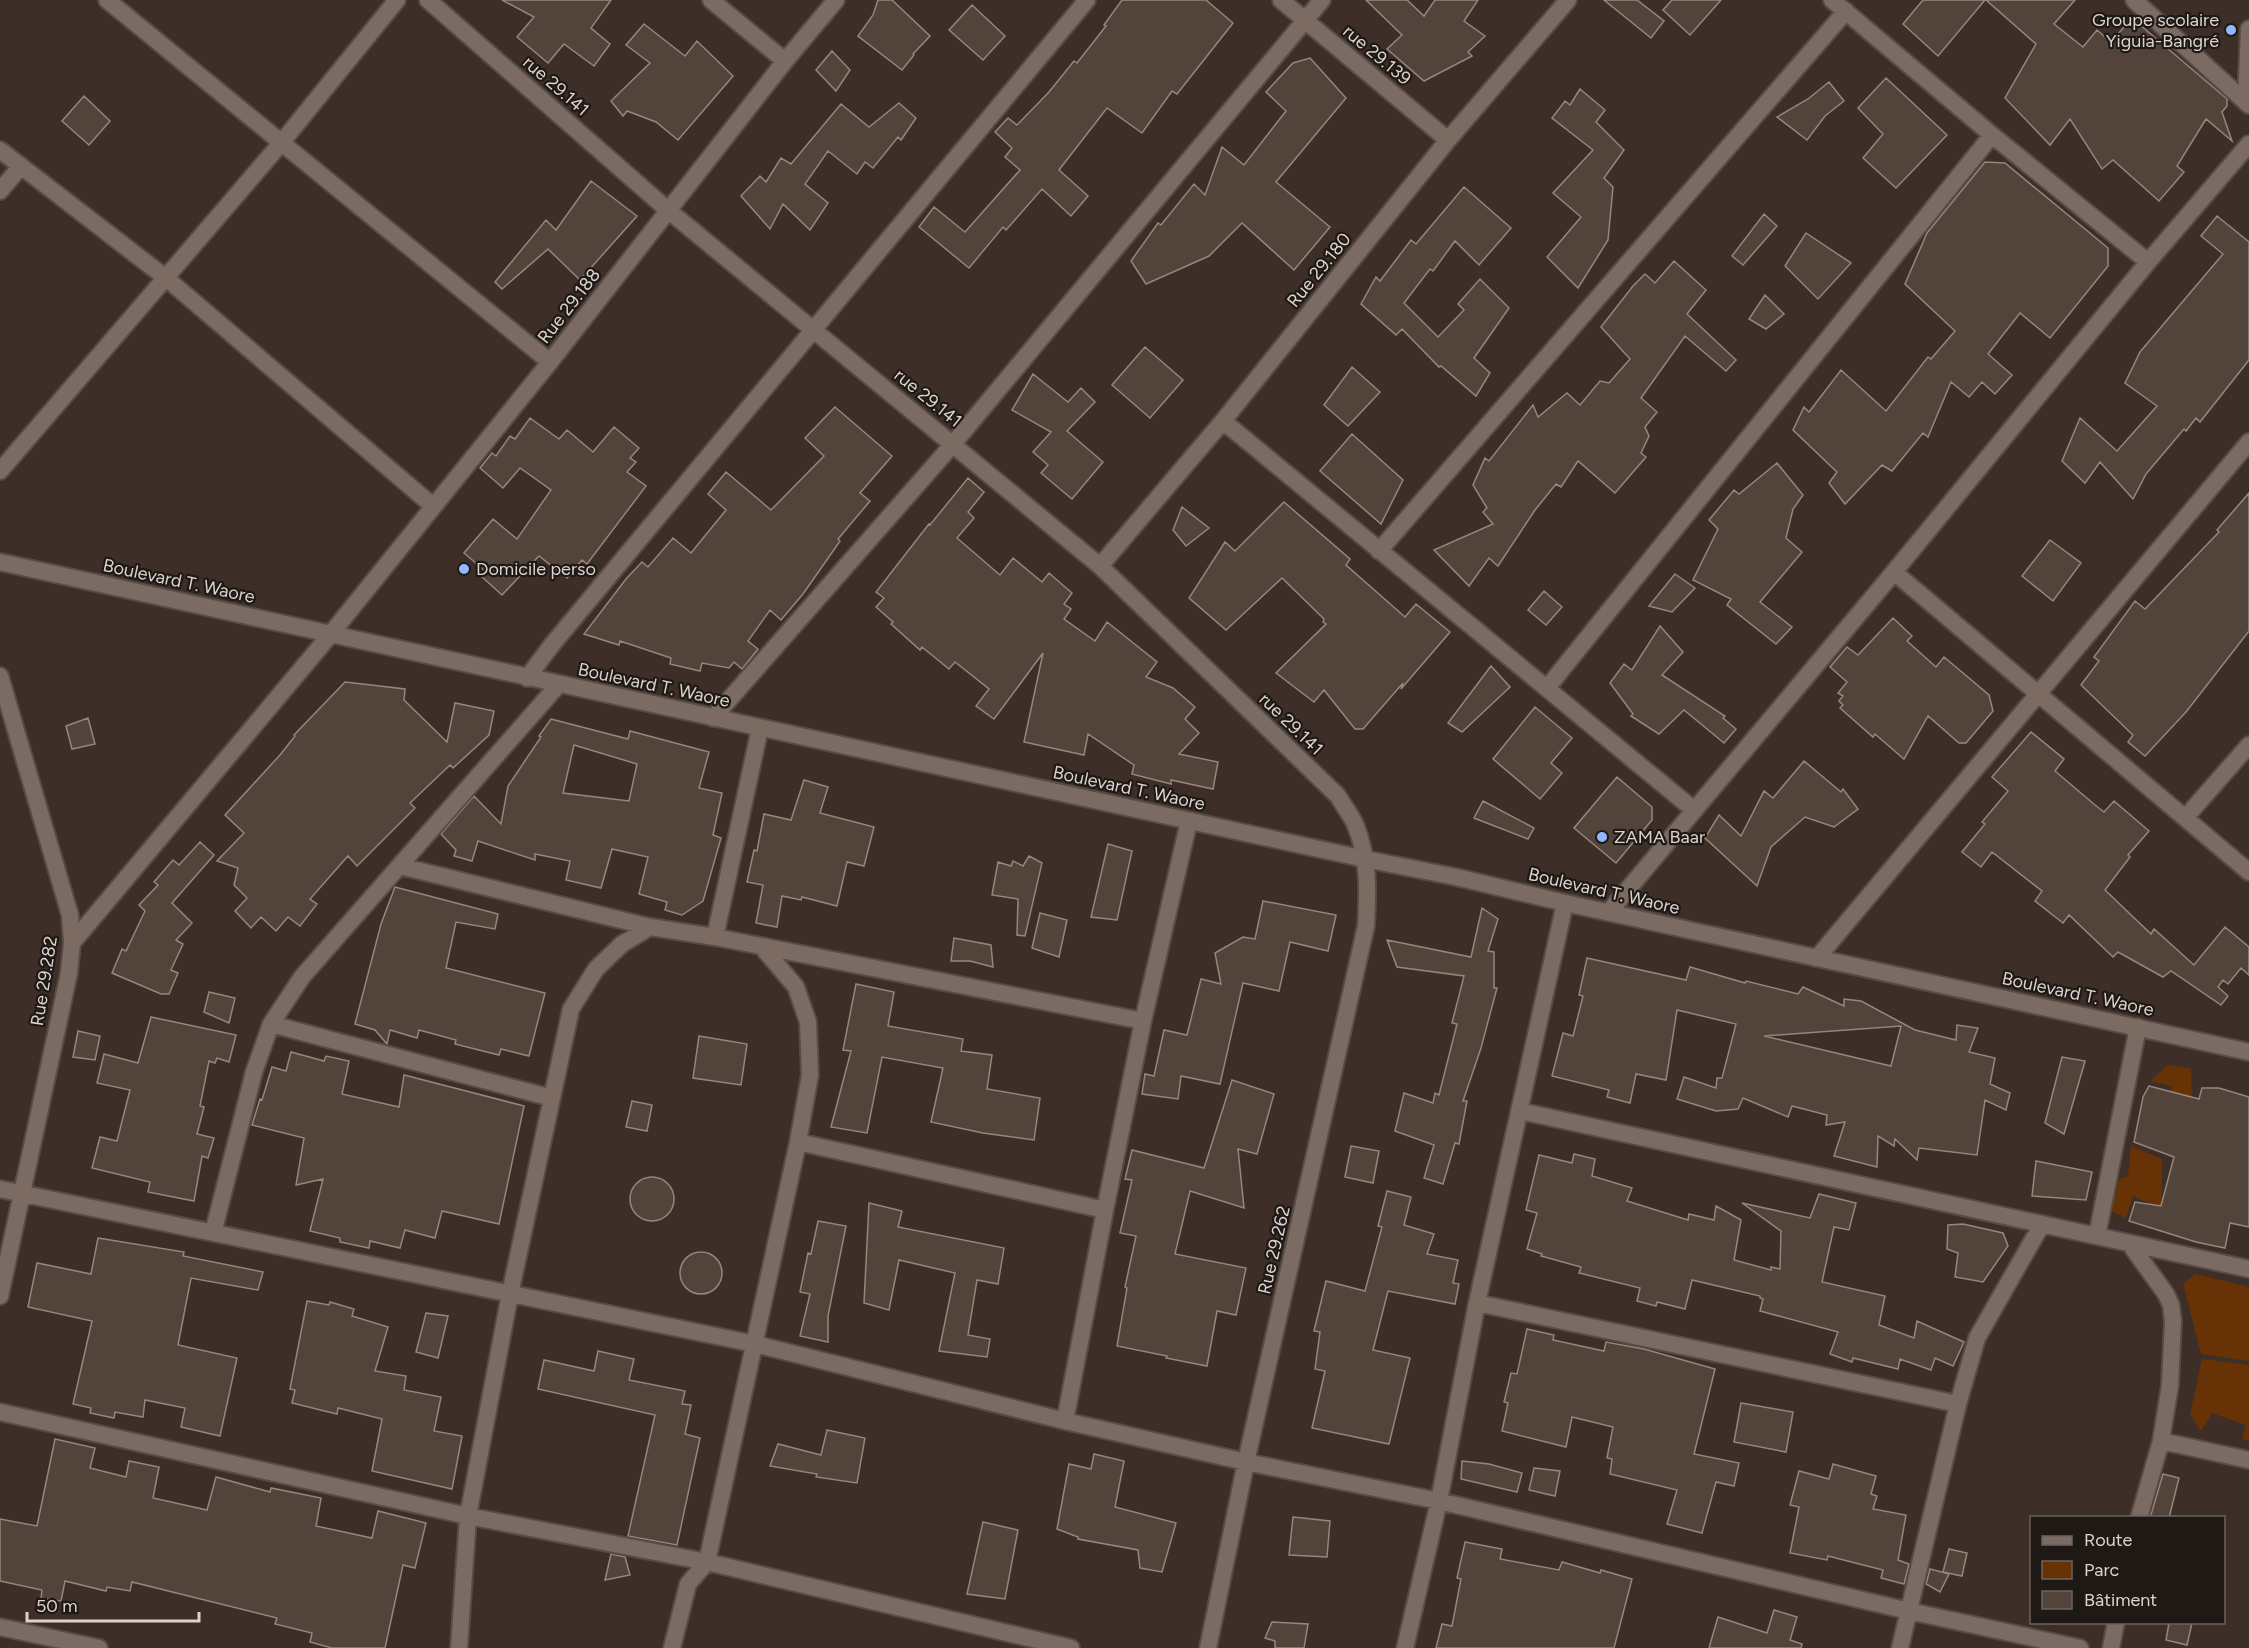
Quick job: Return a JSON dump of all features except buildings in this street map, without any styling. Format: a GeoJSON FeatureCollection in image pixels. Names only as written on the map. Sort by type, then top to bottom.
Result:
{"type":"FeatureCollection","features":[{"type":"Feature","properties":{"kind":"street"},"geometry":{"type":"LineString","coordinates":[[107,0],[550,362]]}},
{"type":"Feature","properties":{"kind":"street"},"geometry":{"type":"LineString","coordinates":[[0,471],[282,142],[397,0]]}},
{"type":"Feature","properties":{"kind":"street","name":"rue 29.141"},"geometry":{"type":"LineString","coordinates":[[428,0],[669,211],[1100,566],[1338,796],[1355,824],[1365,860]]}},
{"type":"Feature","properties":{"kind":"street"},"geometry":{"type":"LineString","coordinates":[[711,0],[785,61]]}},
{"type":"Feature","properties":{"kind":"street","name":"Rue 29.188"},"geometry":{"type":"LineString","coordinates":[[72,943],[330,635],[550,362],[785,61],[836,0]]}},
{"type":"Feature","properties":{"kind":"street"},"geometry":{"type":"LineString","coordinates":[[527,678],[551,646],[1087,0]]}},
{"type":"Feature","properties":{"kind":"street","name":"rue 29.139"},"geometry":{"type":"LineString","coordinates":[[1281,0],[1448,140]]}},
{"type":"Feature","properties":{"kind":"street"},"geometry":{"type":"LineString","coordinates":[[713,718],[953,444],[1322,0]]}},
{"type":"Feature","properties":{"kind":"street","name":"Rue 29.180"},"geometry":{"type":"LineString","coordinates":[[1100,566],[1223,421],[1448,140],[1568,0]]}},
{"type":"Feature","properties":{"kind":"street"},"geometry":{"type":"LineString","coordinates":[[1832,0],[1992,135],[2148,262]]}},
{"type":"Feature","properties":{"kind":"street"},"geometry":{"type":"LineString","coordinates":[[2134,0],[2247,103]]}},
{"type":"Feature","properties":{"kind":"street"},"geometry":{"type":"LineString","coordinates":[[1379,551],[1846,12]]}},
{"type":"Feature","properties":{"kind":"street"},"geometry":{"type":"LineString","coordinates":[[2247,103],[2249,29]]}},
{"type":"Feature","properties":{"kind":"street"},"geometry":{"type":"LineString","coordinates":[[1547,688],[1992,135]]}},
{"type":"Feature","properties":{"kind":"street"},"geometry":{"type":"LineString","coordinates":[[1609,912],[1894,572],[2148,262],[2249,144]]}},
{"type":"Feature","properties":{"kind":"street"},"geometry":{"type":"LineString","coordinates":[[0,150],[166,278],[434,506]]}},
{"type":"Feature","properties":{"kind":"street"},"geometry":{"type":"LineString","coordinates":[[0,191],[21,166]]}},
{"type":"Feature","properties":{"kind":"street"},"geometry":{"type":"LineString","coordinates":[[1223,421],[1694,810]]}},
{"type":"Feature","properties":{"kind":"street"},"geometry":{"type":"LineString","coordinates":[[1817,957],[2249,442]]}},
{"type":"Feature","properties":{"kind":"street","name":"Boulevard T. Waore"},"geometry":{"type":"LineString","coordinates":[[0,562],[1365,860],[1456,876],[1565,903],[2249,1052]]}},
{"type":"Feature","properties":{"kind":"street"},"geometry":{"type":"LineString","coordinates":[[1894,572],[2249,873]]}},
{"type":"Feature","properties":{"kind":"street","name":"Rue 29.282"},"geometry":{"type":"LineString","coordinates":[[0,676],[70,915],[72,943],[69,973],[0,1296]]}},
{"type":"Feature","properties":{"kind":"street"},"geometry":{"type":"LineString","coordinates":[[213,1233],[254,1072],[271,1024],[302,977],[559,684]]}},
{"type":"Feature","properties":{"kind":"street"},"geometry":{"type":"LineString","coordinates":[[715,937],[760,728]]}},
{"type":"Feature","properties":{"kind":"street"},"geometry":{"type":"LineString","coordinates":[[2185,818],[2249,745]]}},
{"type":"Feature","properties":{"kind":"street"},"geometry":{"type":"LineString","coordinates":[[1065,1421],[1143,1021],[1189,821]]}},
{"type":"Feature","properties":{"kind":"street","name":"Rue 29.262"},"geometry":{"type":"LineString","coordinates":[[1208,1648],[1246,1462],[1366,926],[1368,891],[1365,860]]}},
{"type":"Feature","properties":{"kind":"street"},"geometry":{"type":"LineString","coordinates":[[400,866],[650,927],[715,937],[1143,1021]]}},
{"type":"Feature","properties":{"kind":"street"},"geometry":{"type":"LineString","coordinates":[[1405,1648],[1439,1501],[1477,1303],[1565,903]]}},
{"type":"Feature","properties":{"kind":"street"},"geometry":{"type":"LineString","coordinates":[[459,1648],[468,1516],[510,1294],[570,1010],[596,969],[622,944],[650,927]]}},
{"type":"Feature","properties":{"kind":"street"},"geometry":{"type":"LineString","coordinates":[[672,1648],[688,1584],[707,1562],[798,1142],[810,1075],[808,1022],[796,987],[762,947]]}},
{"type":"Feature","properties":{"kind":"street"},"geometry":{"type":"LineString","coordinates":[[271,1024],[552,1098]]}},
{"type":"Feature","properties":{"kind":"street"},"geometry":{"type":"LineString","coordinates":[[2097,1236],[2138,1027]]}},
{"type":"Feature","properties":{"kind":"street"},"geometry":{"type":"LineString","coordinates":[[1520,1111],[2249,1269]]}},
{"type":"Feature","properties":{"kind":"street"},"geometry":{"type":"LineString","coordinates":[[798,1142],[1105,1210]]}},
{"type":"Feature","properties":{"kind":"street"},"geometry":{"type":"LineString","coordinates":[[0,1189],[754,1344],[1065,1421],[1246,1462],[1439,1501],[1909,1611],[2080,1648]]}},
{"type":"Feature","properties":{"kind":"street"},"geometry":{"type":"LineString","coordinates":[[1900,1648],[1958,1404],[1977,1338],[2042,1224]]}},
{"type":"Feature","properties":{"kind":"street"},"geometry":{"type":"LineString","coordinates":[[2129,1243],[2166,1294],[2171,1305],[2173,1320],[2170,1385],[2161,1441],[2140,1516]]}},
{"type":"Feature","properties":{"kind":"street"},"geometry":{"type":"LineString","coordinates":[[1477,1303],[1958,1404]]}},
{"type":"Feature","properties":{"kind":"street"},"geometry":{"type":"LineString","coordinates":[[0,1412],[468,1516],[707,1562],[1071,1648]]}},
{"type":"Feature","properties":{"kind":"street"},"geometry":{"type":"LineString","coordinates":[[2161,1441],[2249,1460]]}},
{"type":"Feature","properties":{"kind":"street"},"geometry":{"type":"LineString","coordinates":[[2111,1648],[2116,1624]]}},
{"type":"Feature","properties":{"kind":"street"},"geometry":{"type":"LineString","coordinates":[[0,1628],[99,1648]]}},
{"type":"Feature","properties":{"kind":"green space"},"geometry":{"type":"Polygon","coordinates":[[[2168,1065],[2191,1069],[2192,1102],[2167,1104],[2172,1086],[2150,1081],[2168,1065]]]}},
{"type":"Feature","properties":{"kind":"green space"},"geometry":{"type":"Polygon","coordinates":[[[2131,1146],[2162,1159],[2162,1197],[2167,1203],[2166,1211],[2133,1196],[2126,1218],[2111,1211],[2110,1197],[2117,1194],[2116,1185],[2121,1178],[2128,1176],[2131,1146]]]}},
{"type":"Feature","properties":{"kind":"green space"},"geometry":{"type":"Polygon","coordinates":[[[2195,1274],[2249,1287],[2249,1361],[2201,1354],[2183,1284],[2195,1274]]]}},
{"type":"Feature","properties":{"kind":"green space"},"geometry":{"type":"Polygon","coordinates":[[[2202,1359],[2249,1365],[2249,1441],[2242,1439],[2246,1425],[2212,1413],[2201,1431],[2190,1415],[2202,1359]]]}},
{"type":"Feature","properties":{"kind":"place","name":"Groupe scolaire Yiguia-Bangré"},"geometry":{"type":"Point","coordinates":[2231,30]}},
{"type":"Feature","properties":{"kind":"place","name":"Domicile perso"},"geometry":{"type":"Point","coordinates":[464,569]}},
{"type":"Feature","properties":{"kind":"place","name":"ZAMA Baar"},"geometry":{"type":"Point","coordinates":[1602,837]}}]}
